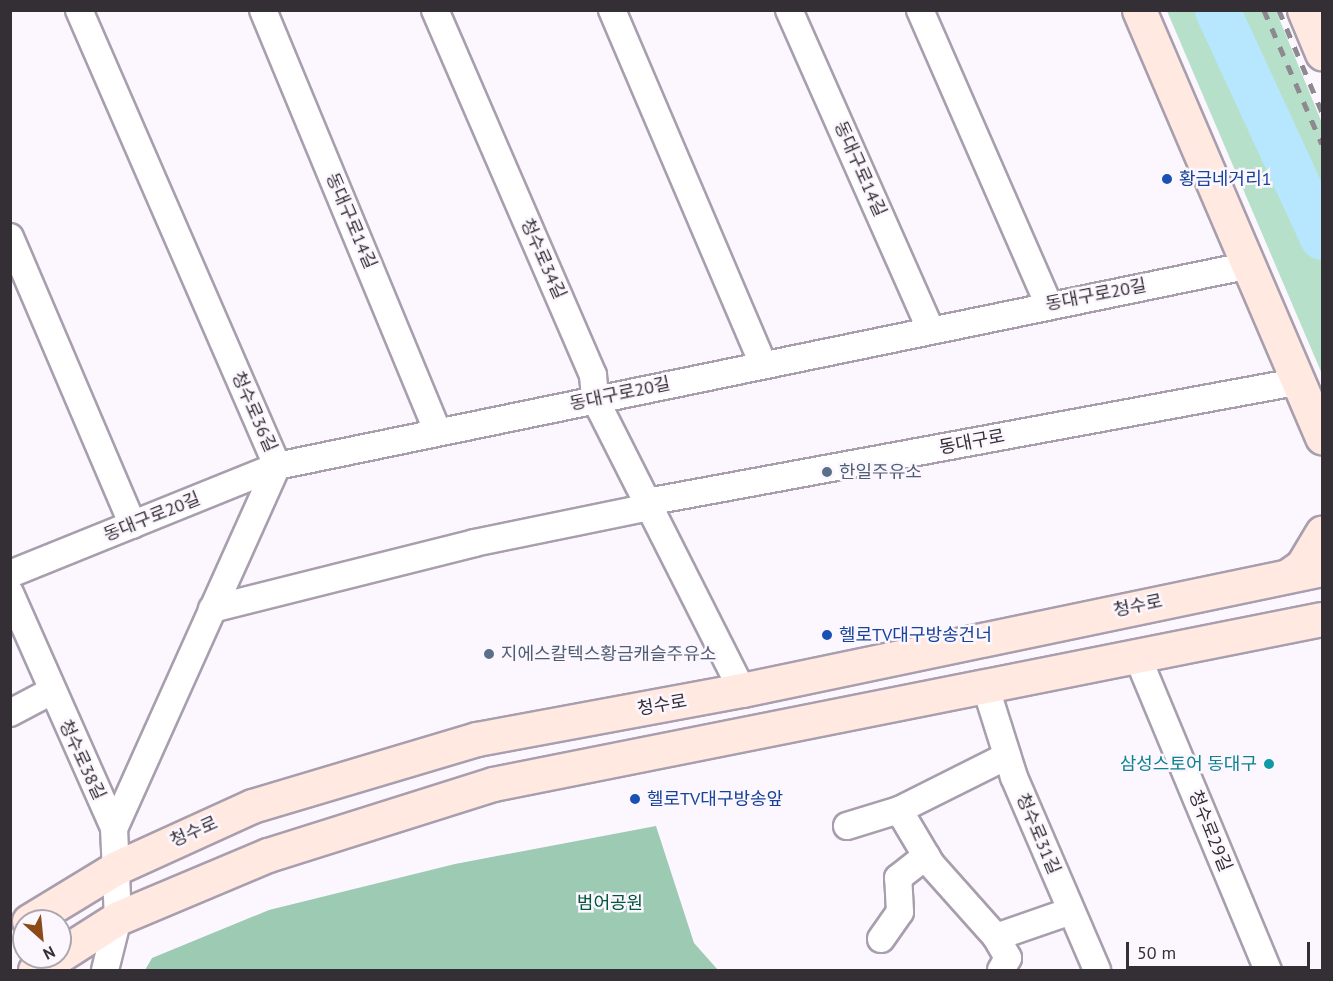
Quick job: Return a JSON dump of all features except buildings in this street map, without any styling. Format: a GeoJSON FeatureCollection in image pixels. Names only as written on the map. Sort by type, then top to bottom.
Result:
{"type":"FeatureCollection","features":[{"type":"Feature","properties":{"kind":"main road"},"geometry":{"type":"LineString","coordinates":[[1139,10],[1245,266],[1323,437]]}},
{"type":"Feature","properties":{"kind":"main road"},"geometry":{"type":"LineString","coordinates":[[1304,10],[1323,52]]}},
{"type":"Feature","properties":{"kind":"main road"},"geometry":{"type":"LineString","coordinates":[[1296,382],[1323,410]]}},
{"type":"Feature","properties":{"kind":"main road"},"geometry":{"type":"LineString","coordinates":[[1289,575],[1302,566],[1323,533]]}},
{"type":"Feature","properties":{"kind":"main road","name":"청수로"},"geometry":{"type":"LineString","coordinates":[[49,909],[116,868],[252,806],[477,739],[742,690],[1289,575],[1323,570]]}},
{"type":"Feature","properties":{"kind":"main road"},"geometry":{"type":"LineString","coordinates":[[72,947],[118,918],[268,855],[493,784],[985,685],[1138,658],[1323,619]]}},
{"type":"Feature","properties":{"kind":"main road"},"geometry":{"type":"LineString","coordinates":[[1259,632],[1323,638]]}},
{"type":"Feature","properties":{"kind":"street","name":"청수로36길"},"geometry":{"type":"LineString","coordinates":[[79,10],[278,466],[114,828],[118,918],[105,970]]}},
{"type":"Feature","properties":{"kind":"street","name":"동대구로14길"},"geometry":{"type":"LineString","coordinates":[[263,10],[438,432]]}},
{"type":"Feature","properties":{"kind":"street","name":"청수로34길"},"geometry":{"type":"LineString","coordinates":[[435,10],[593,375],[595,399],[742,690]]}},
{"type":"Feature","properties":{"kind":"street"},"geometry":{"type":"LineString","coordinates":[[612,10],[763,364]]}},
{"type":"Feature","properties":{"kind":"street","name":"동대구로14길"},"geometry":{"type":"LineString","coordinates":[[789,10],[930,328]]}},
{"type":"Feature","properties":{"kind":"street"},"geometry":{"type":"LineString","coordinates":[[920,10],[1049,305]]}},
{"type":"Feature","properties":{"kind":"street"},"geometry":{"type":"LineString","coordinates":[[10,237],[133,525]]}},
{"type":"Feature","properties":{"kind":"street","name":"동대구로20길"},"geometry":{"type":"LineString","coordinates":[[10,574],[278,466],[930,328],[1245,266]]}},
{"type":"Feature","properties":{"kind":"street","name":"동대구로"},"geometry":{"type":"LineString","coordinates":[[649,504],[1296,382]]}},
{"type":"Feature","properties":{"kind":"street"},"geometry":{"type":"LineString","coordinates":[[212,609],[474,543],[649,504]]}},
{"type":"Feature","properties":{"kind":"street","name":"청수로38길"},"geometry":{"type":"LineString","coordinates":[[10,593],[50,692],[114,828]]}},
{"type":"Feature","properties":{"kind":"street","name":"청수로29길"},"geometry":{"type":"LineString","coordinates":[[1138,658],[1268,970]]}},
{"type":"Feature","properties":{"kind":"street","name":"청수로31길"},"geometry":{"type":"LineString","coordinates":[[985,685],[1007,756],[1097,970]]}},
{"type":"Feature","properties":{"kind":"street"},"geometry":{"type":"LineString","coordinates":[[10,713],[50,692]]}},
{"type":"Feature","properties":{"kind":"street"},"geometry":{"type":"LineString","coordinates":[[846,826],[899,810],[1007,756]]}},
{"type":"Feature","properties":{"kind":"street"},"geometry":{"type":"LineString","coordinates":[[899,810],[926,856],[996,937],[1008,958],[1001,970]]}},
{"type":"Feature","properties":{"kind":"street"},"geometry":{"type":"LineString","coordinates":[[881,939],[900,912],[898,878],[926,856]]}},
{"type":"Feature","properties":{"kind":"street"},"geometry":{"type":"LineString","coordinates":[[996,937],[1071,911]]}},
{"type":"Feature","properties":{"kind":"green space"},"geometry":{"type":"Polygon","coordinates":[[[1167,11],[1276,11],[1322,123],[1322,374],[1167,11]]]}},
{"type":"Feature","properties":{"kind":"green space","name":"범어공원"},"geometry":{"type":"Polygon","coordinates":[[[656,826],[694,943],[718,970],[145,970],[152,958],[269,910],[455,864],[656,826]]]}},
{"type":"Feature","properties":{"kind":"waterway"},"geometry":{"type":"LineString","coordinates":[[1217,10],[1322,237]]}},
{"type":"Feature","properties":{"kind":"railway"},"geometry":{"type":"LineString","coordinates":[[1264,10],[1322,144]]}},
{"type":"Feature","properties":{"kind":"railway"},"geometry":{"type":"LineString","coordinates":[[1279,10],[1322,112]]}},
{"type":"Feature","properties":{"kind":"place","name":"황금네거리1"},"geometry":{"type":"Point","coordinates":[1167,179]}},
{"type":"Feature","properties":{"kind":"place","name":"한일주유소"},"geometry":{"type":"Point","coordinates":[827,472]}},
{"type":"Feature","properties":{"kind":"place","name":"헬로TV대구방송건너"},"geometry":{"type":"Point","coordinates":[827,635]}},
{"type":"Feature","properties":{"kind":"place","name":"지에스칼텍스황금캐슬주유소"},"geometry":{"type":"Point","coordinates":[489,654]}},
{"type":"Feature","properties":{"kind":"place","name":"삼성스토어 동대구"},"geometry":{"type":"Point","coordinates":[1269,764]}},
{"type":"Feature","properties":{"kind":"place","name":"헬로TV대구방송앞"},"geometry":{"type":"Point","coordinates":[635,799]}}]}
